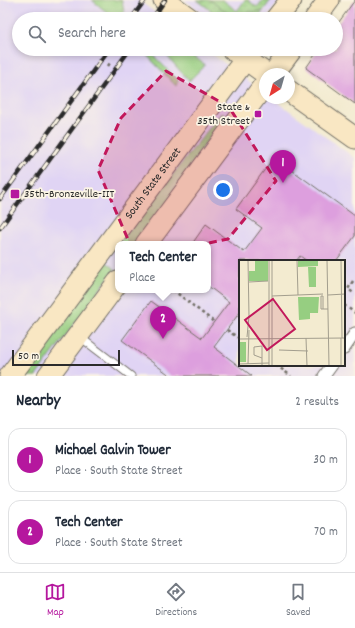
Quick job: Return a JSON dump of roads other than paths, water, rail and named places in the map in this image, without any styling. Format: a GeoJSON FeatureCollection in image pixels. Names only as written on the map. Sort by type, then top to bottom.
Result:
{"type":"FeatureCollection","features":[{"type":"Feature","properties":{"kind":"main road"},"geometry":{"type":"LineString","coordinates":[[164,0],[180,12]]}},
{"type":"Feature","properties":{"kind":"main road"},"geometry":{"type":"LineString","coordinates":[[282,12],[291,0]]}},
{"type":"Feature","properties":{"kind":"main road"},"geometry":{"type":"LineString","coordinates":[[320,12],[329,0]]}},
{"type":"Feature","properties":{"kind":"main road","name":"South State Street"},"geometry":{"type":"LineString","coordinates":[[10,376],[240,56]]}},
{"type":"Feature","properties":{"kind":"main road"},"geometry":{"type":"LineString","coordinates":[[247,56],[260,68]]}},
{"type":"Feature","properties":{"kind":"main road"},"geometry":{"type":"LineString","coordinates":[[278,68],[287,56]]}},
{"type":"Feature","properties":{"kind":"main road"},"geometry":{"type":"LineString","coordinates":[[148,241],[259,92]]}},
{"type":"Feature","properties":{"kind":"main road"},"geometry":{"type":"LineString","coordinates":[[295,95],[355,138]]}},
{"type":"Feature","properties":{"kind":"main road"},"geometry":{"type":"LineString","coordinates":[[48,376],[115,286]]}},
{"type":"Feature","properties":{"kind":"street"},"geometry":{"type":"LineString","coordinates":[[345,348],[355,334]]}},
{"type":"Feature","properties":{"kind":"street"},"geometry":{"type":"LineString","coordinates":[[324,376],[331,366]]}},
{"type":"Feature","properties":{"kind":"lane"},"geometry":{"type":"LineString","coordinates":[[78,336],[131,376]]}},
{"type":"Feature","properties":{"kind":"railway"},"geometry":{"type":"LineString","coordinates":[[136,12],[145,0]]}},
{"type":"Feature","properties":{"kind":"railway"},"geometry":{"type":"LineString","coordinates":[[157,12],[165,0]]}},
{"type":"Feature","properties":{"kind":"railway"},"geometry":{"type":"LineString","coordinates":[[0,199],[104,56]]}},
{"type":"Feature","properties":{"kind":"railway"},"geometry":{"type":"LineString","coordinates":[[0,228],[125,56]]}},
{"type":"Feature","properties":{"kind":"place","name":"State & 35th Street"},"geometry":{"type":"Point","coordinates":[258,114]}},
{"type":"Feature","properties":{"kind":"place","name":"Michael Galvin Tower"},"geometry":{"type":"Point","coordinates":[283,183]}},
{"type":"Feature","properties":{"kind":"place","name":"35th-Bronzeville-IIT"},"geometry":{"type":"Point","coordinates":[15,194]}},
{"type":"Feature","properties":{"kind":"place","name":"Tech Center"},"geometry":{"type":"Point","coordinates":[163,339]}}]}
